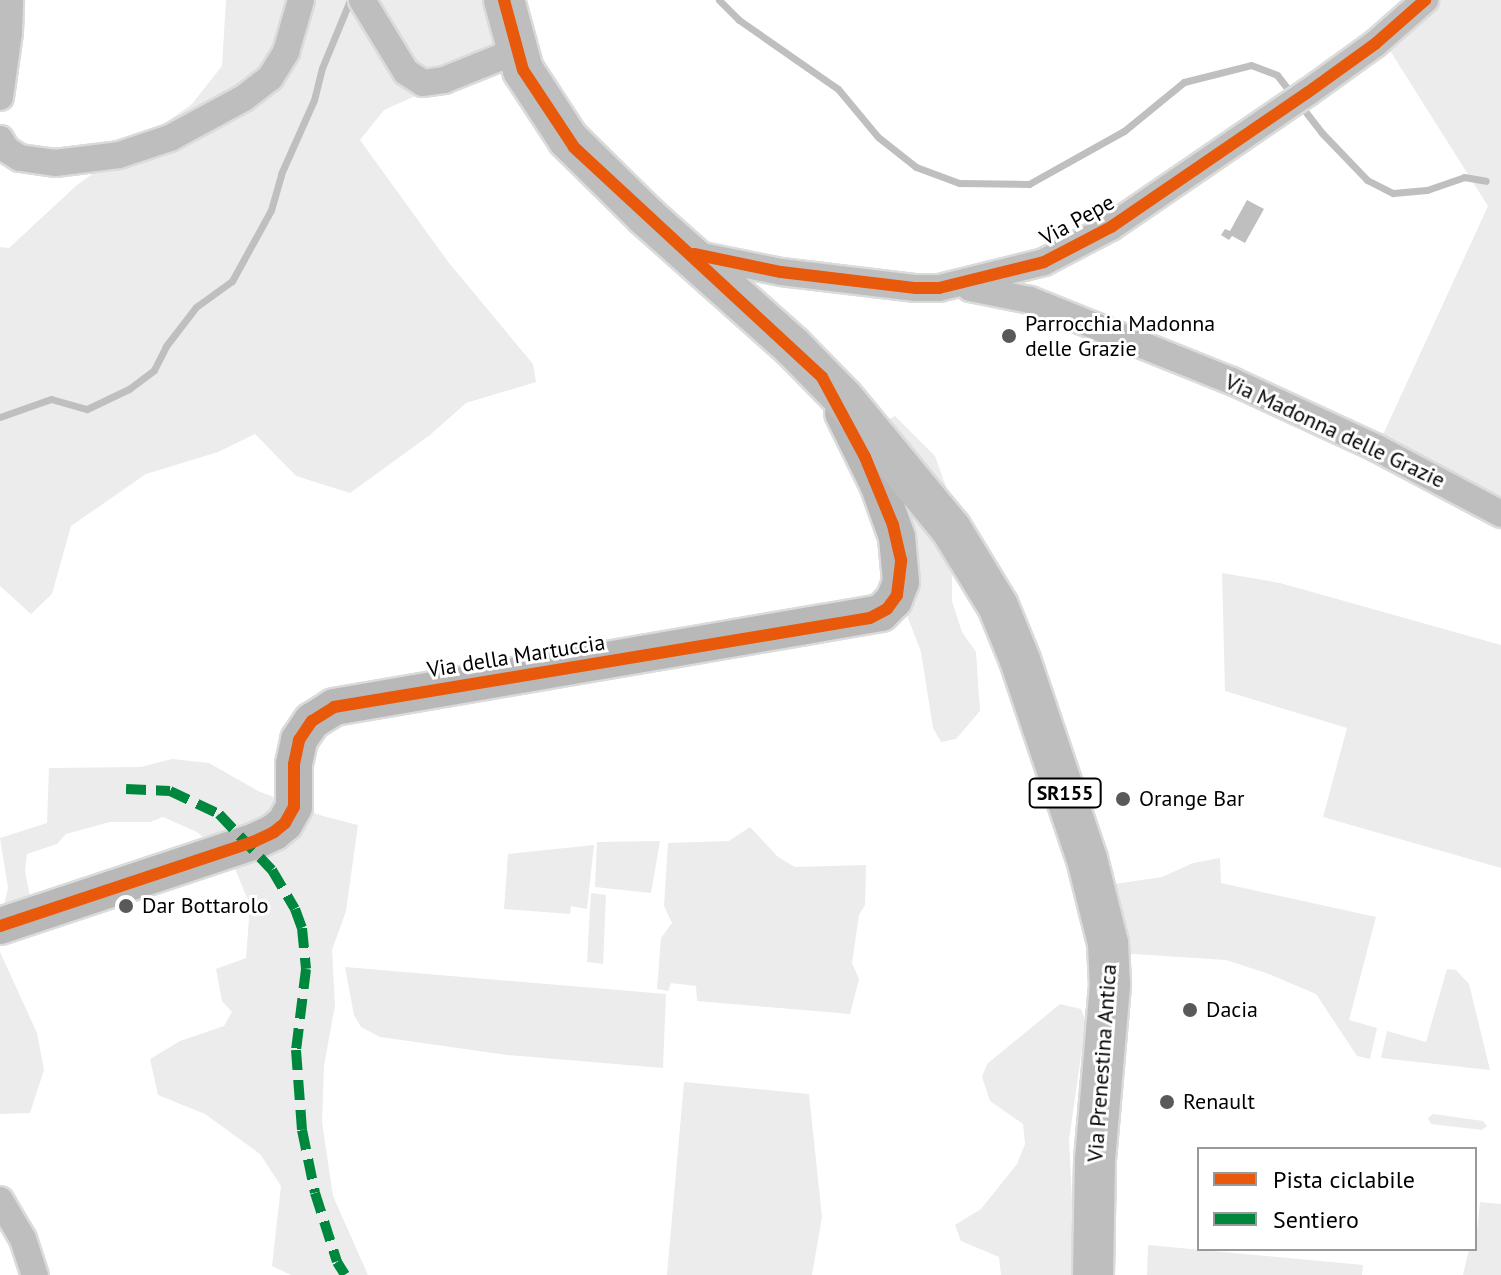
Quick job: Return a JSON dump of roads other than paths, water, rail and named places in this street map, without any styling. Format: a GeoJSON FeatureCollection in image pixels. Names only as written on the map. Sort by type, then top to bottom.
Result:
{"type":"FeatureCollection","features":[{"type":"Feature","properties":{"kind":"main road","name":"Via Prenestina Antica"},"geometry":{"type":"LineString","coordinates":[[504,0],[516,51],[545,108],[574,147],[822,377],[927,498],[993,594],[1020,660],[1106,928],[1110,985],[1095,1161],[1093,1275]]}},
{"type":"Feature","properties":{"kind":"street"},"geometry":{"type":"LineString","coordinates":[[0,97],[10,0]]}},
{"type":"Feature","properties":{"kind":"street"},"geometry":{"type":"LineString","coordinates":[[0,139],[7,150],[20,158],[55,163],[119,155],[170,138],[244,98],[266,82],[286,52],[301,0]]}},
{"type":"Feature","properties":{"kind":"street","name":"Via Pepe"},"geometry":{"type":"LineString","coordinates":[[685,251],[781,272],[907,288],[939,288],[1030,266],[1078,247],[1297,100],[1375,44],[1425,0]]}},
{"type":"Feature","properties":{"kind":"street"},"geometry":{"type":"LineString","coordinates":[[363,2],[406,72],[423,83],[444,80],[516,51]]}},
{"type":"Feature","properties":{"kind":"street","name":"Via Madonna delle Grazie"},"geometry":{"type":"LineString","coordinates":[[939,288],[984,289],[1022,297],[1140,344],[1377,448],[1501,514]]}},
{"type":"Feature","properties":{"kind":"street","name":"Via della Martuccia"},"geometry":{"type":"LineString","coordinates":[[0,926],[253,842],[280,828],[294,807],[294,764],[299,740],[312,721],[334,707],[870,618],[887,609],[901,582],[897,537],[871,470],[822,377]]}},
{"type":"Feature","properties":{"kind":"street"},"geometry":{"type":"LineString","coordinates":[[0,1200],[23,1239],[35,1275]]}},
{"type":"Feature","properties":{"kind":"waterway"},"geometry":{"type":"LineString","coordinates":[[0,417],[51,399],[87,409],[129,389],[154,370],[166,346],[196,307],[232,281],[271,210],[281,174],[314,100],[322,68],[350,0]]}},
{"type":"Feature","properties":{"kind":"waterway"},"geometry":{"type":"LineString","coordinates":[[719,0],[739,20],[838,89],[878,137],[916,167],[959,183],[1029,184],[1124,131],[1184,82],[1251,65],[1277,75],[1322,133],[1367,180],[1393,193],[1427,190],[1464,177],[1486,181]]}},
{"type":"Feature","properties":{"kind":"place","name":"Parrocchia Madonna delle Grazie"},"geometry":{"type":"Point","coordinates":[1009,336]}},
{"type":"Feature","properties":{"kind":"place","name":"Orange Bar"},"geometry":{"type":"Point","coordinates":[1123,799]}},
{"type":"Feature","properties":{"kind":"place","name":"Dar Bottarolo"},"geometry":{"type":"Point","coordinates":[126,906]}},
{"type":"Feature","properties":{"kind":"place","name":"Dacia"},"geometry":{"type":"Point","coordinates":[1190,1010]}},
{"type":"Feature","properties":{"kind":"place","name":"Renault"},"geometry":{"type":"Point","coordinates":[1167,1102]}}]}
